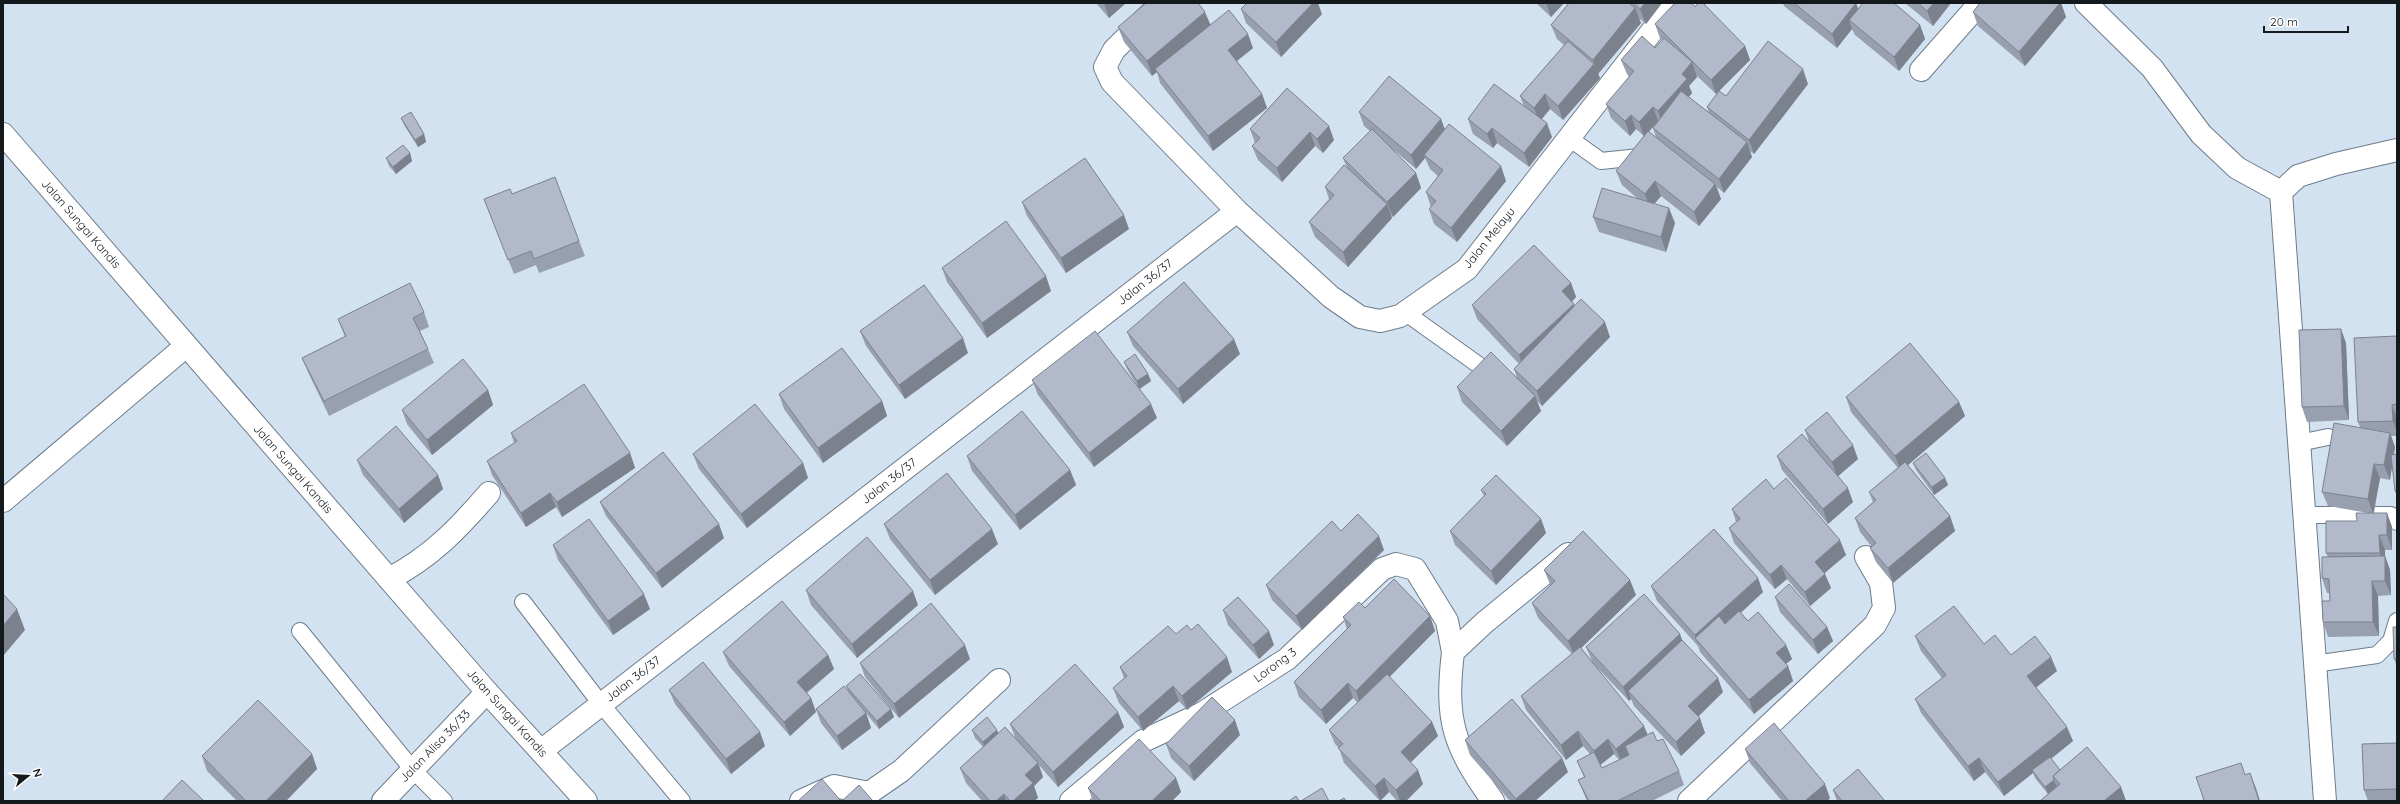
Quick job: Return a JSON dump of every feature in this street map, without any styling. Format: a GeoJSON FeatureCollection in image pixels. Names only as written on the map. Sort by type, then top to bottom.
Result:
{"type":"FeatureCollection","features":[{"type":"Feature","properties":{"kind":"street","name":"Jalan Melayu"},"geometry":{"type":"LineString","coordinates":[[1161,3],[1114,50],[1106,67],[1112,82],[1237,211],[1331,297],[1360,317],[1380,321],[1400,316],[1467,269],[1674,3]]}},
{"type":"Feature","properties":{"kind":"street"},"geometry":{"type":"LineString","coordinates":[[1921,70],[1980,3]]}},
{"type":"Feature","properties":{"kind":"street"},"geometry":{"type":"LineString","coordinates":[[2086,3],[2152,68],[2201,134],[2237,168],[2281,192]]}},
{"type":"Feature","properties":{"kind":"street","name":"Jalan Sungai Kandis"},"geometry":{"type":"LineString","coordinates":[[5,141],[186,346],[487,692],[586,801]]}},
{"type":"Feature","properties":{"kind":"street"},"geometry":{"type":"LineString","coordinates":[[2281,192],[2298,176],[2336,164],[2397,150]]}},
{"type":"Feature","properties":{"kind":"street"},"geometry":{"type":"LineString","coordinates":[[2281,192],[2325,801]]}},
{"type":"Feature","properties":{"kind":"street","name":"Jalan 36/37"},"geometry":{"type":"LineString","coordinates":[[542,751],[1237,211]]}},
{"type":"Feature","properties":{"kind":"street"},"geometry":{"type":"LineString","coordinates":[[3,501],[186,346]]}},
{"type":"Feature","properties":{"kind":"street"},"geometry":{"type":"LineString","coordinates":[[389,579],[414,566],[439,547],[489,493]]}},
{"type":"Feature","properties":{"kind":"street"},"geometry":{"type":"LineString","coordinates":[[1453,652],[1484,623],[1568,554]]}},
{"type":"Feature","properties":{"kind":"street"},"geometry":{"type":"LineString","coordinates":[[1689,801],[1875,625],[1884,608],[1881,584],[1866,557]]}},
{"type":"Feature","properties":{"kind":"street","name":"Lorong 3"},"geometry":{"type":"LineString","coordinates":[[1071,801],[1143,741],[1201,714],[1287,659],[1382,569],[1396,564],[1415,569],[1447,620],[1453,652],[1449,691],[1453,730],[1471,771],[1493,801]]}},
{"type":"Feature","properties":{"kind":"street"},"geometry":{"type":"LineString","coordinates":[[801,801],[834,786],[869,793],[901,771],[999,680]]}},
{"type":"Feature","properties":{"kind":"street","name":"Jalan Alisa 36/33"},"geometry":{"type":"LineString","coordinates":[[383,801],[487,692]]}},
{"type":"Feature","properties":{"kind":"lane"},"geometry":{"type":"LineString","coordinates":[[1569,138],[1601,161],[1639,157],[1654,139]]}},
{"type":"Feature","properties":{"kind":"lane"},"geometry":{"type":"LineString","coordinates":[[1406,312],[1487,371]]}},
{"type":"Feature","properties":{"kind":"lane"},"geometry":{"type":"LineString","coordinates":[[2299,443],[2328,437]]}},
{"type":"Feature","properties":{"kind":"lane"},"geometry":{"type":"LineString","coordinates":[[2305,515],[2392,515],[2397,522]]}},
{"type":"Feature","properties":{"kind":"lane"},"geometry":{"type":"LineString","coordinates":[[523,602],[601,704],[682,801]]}},
{"type":"Feature","properties":{"kind":"lane"},"geometry":{"type":"LineString","coordinates":[[2314,664],[2377,655],[2391,641],[2397,621]]}},
{"type":"Feature","properties":{"kind":"lane"},"geometry":{"type":"LineString","coordinates":[[300,631],[413,770],[444,801]]}},
{"type":"Feature","properties":{"kind":"building"},"geometry":{"type":"Polygon","coordinates":[[[1146,3],[1198,3],[1205,12],[1147,61],[1118,27],[1146,3]]]}},
{"type":"Feature","properties":{"kind":"building"},"geometry":{"type":"Polygon","coordinates":[[[1247,3],[1313,3],[1276,42],[1241,9],[1247,3]]]}},
{"type":"Feature","properties":{"kind":"building"},"geometry":{"type":"Polygon","coordinates":[[[1569,3],[1629,3],[1635,8],[1593,60],[1551,25],[1569,3]]]}},
{"type":"Feature","properties":{"kind":"building"},"geometry":{"type":"Polygon","coordinates":[[[1633,3],[1645,3],[1640,9],[1633,3]]]}},
{"type":"Feature","properties":{"kind":"building"},"geometry":{"type":"Polygon","coordinates":[[[1675,3],[1691,3],[1695,7],[1698,3],[1703,3],[1745,46],[1711,80],[1655,24],[1675,3]]]}},
{"type":"Feature","properties":{"kind":"building"},"geometry":{"type":"Polygon","coordinates":[[[1794,3],[1856,3],[1832,34],[1794,3]]]}},
{"type":"Feature","properties":{"kind":"building"},"geometry":{"type":"Polygon","coordinates":[[[1863,3],[1894,3],[1920,25],[1894,57],[1849,20],[1863,3]]]}},
{"type":"Feature","properties":{"kind":"building"},"geometry":{"type":"Polygon","coordinates":[[[1918,3],[1934,3],[1927,11],[1918,3]]]}},
{"type":"Feature","properties":{"kind":"building"},"geometry":{"type":"Polygon","coordinates":[[[1980,3],[2060,3],[2019,52],[1973,12],[1980,3]]]}},
{"type":"Feature","properties":{"kind":"building"},"geometry":{"type":"Polygon","coordinates":[[[1229,10],[1248,34],[1228,50],[1262,94],[1208,136],[1155,69],[1229,10]]]}},
{"type":"Feature","properties":{"kind":"building"},"geometry":{"type":"Polygon","coordinates":[[[1642,36],[1655,48],[1664,38],[1692,62],[1682,74],[1687,79],[1658,111],[1653,107],[1639,122],[1631,115],[1625,121],[1606,104],[1634,71],[1621,60],[1642,36]]]}},
{"type":"Feature","properties":{"kind":"building"},"geometry":{"type":"Polygon","coordinates":[[[1568,41],[1594,64],[1558,106],[1545,94],[1534,108],[1520,96],[1568,41]]]}},
{"type":"Feature","properties":{"kind":"building"},"geometry":{"type":"Polygon","coordinates":[[[1768,41],[1803,69],[1749,140],[1707,107],[1719,91],[1726,96],[1768,41]]]}},
{"type":"Feature","properties":{"kind":"building"},"geometry":{"type":"Polygon","coordinates":[[[1389,76],[1441,119],[1411,155],[1359,112],[1389,76]]]}},
{"type":"Feature","properties":{"kind":"building"},"geometry":{"type":"Polygon","coordinates":[[[1494,84],[1547,123],[1524,153],[1492,128],[1487,134],[1468,119],[1494,84]]]}},
{"type":"Feature","properties":{"kind":"building"},"geometry":{"type":"Polygon","coordinates":[[[1287,88],[1329,126],[1317,139],[1310,132],[1277,168],[1252,146],[1260,138],[1250,129],[1287,88]]]}},
{"type":"Feature","properties":{"kind":"building"},"geometry":{"type":"Polygon","coordinates":[[[1681,91],[1747,142],[1719,179],[1653,128],[1681,91]]]}},
{"type":"Feature","properties":{"kind":"building"},"geometry":{"type":"Polygon","coordinates":[[[411,112],[424,134],[415,140],[401,118],[411,112]]]}},
{"type":"Feature","properties":{"kind":"building"},"geometry":{"type":"Polygon","coordinates":[[[1449,124],[1501,166],[1451,228],[1429,209],[1436,201],[1426,192],[1443,170],[1424,155],[1449,124]]]}},
{"type":"Feature","properties":{"kind":"building"},"geometry":{"type":"Polygon","coordinates":[[[1372,129],[1416,173],[1387,202],[1343,158],[1372,129]]]}},
{"type":"Feature","properties":{"kind":"building"},"geometry":{"type":"Polygon","coordinates":[[[1648,131],[1715,184],[1694,212],[1655,181],[1645,194],[1616,171],[1648,131]]]}},
{"type":"Feature","properties":{"kind":"building"},"geometry":{"type":"Polygon","coordinates":[[[403,145],[410,153],[393,167],[386,158],[403,145]]]}},
{"type":"Feature","properties":{"kind":"building"},"geometry":{"type":"Polygon","coordinates":[[[1085,158],[1124,215],[1061,258],[1022,202],[1085,158]]]}},
{"type":"Feature","properties":{"kind":"building"},"geometry":{"type":"Polygon","coordinates":[[[1344,165],[1387,204],[1343,252],[1309,222],[1334,195],[1325,187],[1344,165]]]}},
{"type":"Feature","properties":{"kind":"building"},"geometry":{"type":"Polygon","coordinates":[[[555,177],[579,241],[534,259],[531,251],[508,260],[484,199],[510,189],[512,194],[555,177]]]}},
{"type":"Feature","properties":{"kind":"building"},"geometry":{"type":"Polygon","coordinates":[[[1602,188],[1669,208],[1661,237],[1593,217],[1602,188]]]}},
{"type":"Feature","properties":{"kind":"building"},"geometry":{"type":"Polygon","coordinates":[[[1006,221],[1046,276],[982,323],[942,268],[1006,221]]]}},
{"type":"Feature","properties":{"kind":"building"},"geometry":{"type":"Polygon","coordinates":[[[1534,245],[1571,283],[1562,291],[1574,304],[1519,355],[1472,305],[1534,245]]]}},
{"type":"Feature","properties":{"kind":"building"},"geometry":{"type":"Polygon","coordinates":[[[1184,282],[1234,339],[1178,389],[1127,332],[1184,282]]]}},
{"type":"Feature","properties":{"kind":"building"},"geometry":{"type":"Polygon","coordinates":[[[410,283],[424,312],[413,318],[428,349],[324,401],[302,358],[346,336],[338,319],[410,283]]]}},
{"type":"Feature","properties":{"kind":"building"},"geometry":{"type":"Polygon","coordinates":[[[924,285],[963,338],[899,385],[860,331],[924,285]]]}},
{"type":"Feature","properties":{"kind":"building"},"geometry":{"type":"Polygon","coordinates":[[[1581,299],[1605,322],[1537,391],[1514,369],[1581,299]]]}},
{"type":"Feature","properties":{"kind":"building"},"geometry":{"type":"Polygon","coordinates":[[[2341,329],[2344,406],[2302,407],[2299,330],[2341,329]]]}},
{"type":"Feature","properties":{"kind":"building"},"geometry":{"type":"Polygon","coordinates":[[[1095,331],[1151,404],[1089,453],[1032,380],[1095,331]]]}},
{"type":"Feature","properties":{"kind":"building"},"geometry":{"type":"Polygon","coordinates":[[[2397,336],[2397,404],[2392,405],[2393,421],[2358,422],[2354,338],[2397,336]]]}},
{"type":"Feature","properties":{"kind":"building"},"geometry":{"type":"Polygon","coordinates":[[[1910,343],[1959,402],[1895,456],[1846,397],[1910,343]]]}},
{"type":"Feature","properties":{"kind":"building"},"geometry":{"type":"Polygon","coordinates":[[[842,348],[882,401],[818,448],[779,394],[842,348]]]}},
{"type":"Feature","properties":{"kind":"building"},"geometry":{"type":"Polygon","coordinates":[[[1491,352],[1535,396],[1501,431],[1457,387],[1491,352]]]}},
{"type":"Feature","properties":{"kind":"building"},"geometry":{"type":"Polygon","coordinates":[[[1135,354],[1148,374],[1137,381],[1124,362],[1135,354]]]}},
{"type":"Feature","properties":{"kind":"building"},"geometry":{"type":"Polygon","coordinates":[[[463,359],[488,390],[427,440],[402,410],[463,359]]]}},
{"type":"Feature","properties":{"kind":"building"},"geometry":{"type":"Polygon","coordinates":[[[584,384],[630,453],[557,502],[550,493],[521,513],[487,461],[517,441],[511,433],[584,384]]]}},
{"type":"Feature","properties":{"kind":"building"},"geometry":{"type":"Polygon","coordinates":[[[755,404],[803,463],[741,514],[693,454],[755,404]]]}},
{"type":"Feature","properties":{"kind":"building"},"geometry":{"type":"Polygon","coordinates":[[[1022,411],[1070,470],[1015,515],[967,456],[1022,411]]]}},
{"type":"Feature","properties":{"kind":"building"},"geometry":{"type":"Polygon","coordinates":[[[1827,412],[1853,445],[1832,462],[1805,430],[1827,412]]]}},
{"type":"Feature","properties":{"kind":"building"},"geometry":{"type":"Polygon","coordinates":[[[2334,423],[2390,433],[2384,465],[2374,464],[2368,499],[2322,492],[2334,423]]]}},
{"type":"Feature","properties":{"kind":"building"},"geometry":{"type":"Polygon","coordinates":[[[396,426],[438,475],[399,509],[357,460],[396,426]]]}},
{"type":"Feature","properties":{"kind":"building"},"geometry":{"type":"Polygon","coordinates":[[[1802,434],[1848,488],[1823,509],[1777,456],[1802,434]]]}},
{"type":"Feature","properties":{"kind":"building"},"geometry":{"type":"Polygon","coordinates":[[[663,452],[719,524],[656,573],[600,502],[663,452]]]}},
{"type":"Feature","properties":{"kind":"building"},"geometry":{"type":"Polygon","coordinates":[[[1926,453],[1945,478],[1932,487],[1913,463],[1926,453]]]}},
{"type":"Feature","properties":{"kind":"building"},"geometry":{"type":"Polygon","coordinates":[[[2397,454],[2397,491],[2395,491],[2391,455],[2397,454]]]}},
{"type":"Feature","properties":{"kind":"building"},"geometry":{"type":"Polygon","coordinates":[[[1905,462],[1950,516],[1888,568],[1870,548],[1876,543],[1855,518],[1876,500],[1869,492],[1905,462]]]}},
{"type":"Feature","properties":{"kind":"building"},"geometry":{"type":"Polygon","coordinates":[[[947,473],[992,529],[930,580],[884,524],[947,473]]]}},
{"type":"Feature","properties":{"kind":"building"},"geometry":{"type":"Polygon","coordinates":[[[1496,475],[1541,519],[1491,571],[1450,531],[1486,494],[1481,490],[1496,475]]]}},
{"type":"Feature","properties":{"kind":"building"},"geometry":{"type":"Polygon","coordinates":[[[1786,478],[1840,540],[1815,562],[1825,574],[1805,592],[1781,565],[1770,575],[1729,528],[1740,519],[1732,509],[1766,479],[1774,489],[1786,478]]]}},
{"type":"Feature","properties":{"kind":"building"},"geometry":{"type":"Polygon","coordinates":[[[2356,513],[2387,513],[2387,535],[2379,535],[2380,553],[2326,553],[2326,521],[2357,521],[2356,513]]]}},
{"type":"Feature","properties":{"kind":"building"},"geometry":{"type":"Polygon","coordinates":[[[1358,514],[1379,536],[1296,616],[1266,585],[1332,521],[1341,531],[1358,514]]]}},
{"type":"Feature","properties":{"kind":"building"},"geometry":{"type":"Polygon","coordinates":[[[589,519],[644,594],[608,621],[553,545],[589,519]]]}},
{"type":"Feature","properties":{"kind":"building"},"geometry":{"type":"Polygon","coordinates":[[[1714,529],[1758,578],[1695,635],[1651,586],[1714,529]]]}},
{"type":"Feature","properties":{"kind":"building"},"geometry":{"type":"Polygon","coordinates":[[[1583,531],[1630,580],[1568,641],[1532,603],[1555,581],[1544,570],[1583,531]]]}},
{"type":"Feature","properties":{"kind":"building"},"geometry":{"type":"Polygon","coordinates":[[[867,537],[913,591],[852,644],[806,590],[867,537]]]}},
{"type":"Feature","properties":{"kind":"building"},"geometry":{"type":"Polygon","coordinates":[[[2385,556],[2385,581],[2372,581],[2373,622],[2323,622],[2322,601],[2330,601],[2329,579],[2322,578],[2322,557],[2385,556]]]}},
{"type":"Feature","properties":{"kind":"building"},"geometry":{"type":"Polygon","coordinates":[[[1394,579],[1430,616],[1356,691],[1348,683],[1321,710],[1294,682],[1351,625],[1343,617],[1359,602],[1365,608],[1394,579]]]}},
{"type":"Feature","properties":{"kind":"building"},"geometry":{"type":"Polygon","coordinates":[[[1789,584],[1827,627],[1813,640],[1775,597],[1789,584]]]}},
{"type":"Feature","properties":{"kind":"building"},"geometry":{"type":"Polygon","coordinates":[[[3,594],[17,609],[3,626],[3,594]]]}},
{"type":"Feature","properties":{"kind":"building"},"geometry":{"type":"Polygon","coordinates":[[[1644,594],[1680,634],[1623,687],[1586,647],[1644,594]]]}},
{"type":"Feature","properties":{"kind":"building"},"geometry":{"type":"Polygon","coordinates":[[[1238,597],[1269,631],[1253,645],[1223,610],[1238,597]]]}},
{"type":"Feature","properties":{"kind":"building"},"geometry":{"type":"Polygon","coordinates":[[[782,601],[828,655],[797,682],[811,698],[784,722],[723,652],[782,601]]]}},
{"type":"Feature","properties":{"kind":"building"},"geometry":{"type":"Polygon","coordinates":[[[931,603],[965,645],[894,704],[860,663],[931,603]]]}},
{"type":"Feature","properties":{"kind":"building"},"geometry":{"type":"Polygon","coordinates":[[[1954,606],[1984,644],[1995,635],[2011,655],[2035,636],[2051,657],[2027,676],[2067,727],[1998,782],[1979,758],[1968,766],[1915,699],[1946,675],[1915,636],[1954,606]]]}},
{"type":"Feature","properties":{"kind":"building"},"geometry":{"type":"Polygon","coordinates":[[[1739,611],[1748,621],[1758,612],[1786,645],[1776,653],[1788,666],[1749,700],[1695,638],[1719,616],[1725,624],[1739,611]]]}},
{"type":"Feature","properties":{"kind":"building"},"geometry":{"type":"Polygon","coordinates":[[[1198,624],[1227,657],[1182,696],[1173,686],[1138,717],[1113,688],[1127,676],[1120,667],[1168,626],[1176,634],[1187,625],[1191,630],[1198,624]]]}},
{"type":"Feature","properties":{"kind":"building"},"geometry":{"type":"Polygon","coordinates":[[[2393,627],[2397,627],[2397,659],[2394,659],[2393,627]]]}},
{"type":"Feature","properties":{"kind":"building"},"geometry":{"type":"Polygon","coordinates":[[[1682,640],[1718,678],[1688,706],[1700,718],[1676,742],[1628,691],[1682,640]]]}},
{"type":"Feature","properties":{"kind":"building"},"geometry":{"type":"Polygon","coordinates":[[[1580,647],[1644,726],[1616,749],[1608,739],[1594,751],[1578,731],[1561,745],[1521,696],[1580,647]]]}},
{"type":"Feature","properties":{"kind":"building"},"geometry":{"type":"Polygon","coordinates":[[[703,662],[760,732],[726,759],[669,690],[703,662]]]}},
{"type":"Feature","properties":{"kind":"building"},"geometry":{"type":"Polygon","coordinates":[[[1075,664],[1118,712],[1053,772],[1010,724],[1075,664]]]}},
{"type":"Feature","properties":{"kind":"building"},"geometry":{"type":"Polygon","coordinates":[[[860,674],[891,709],[877,721],[846,686],[860,674]]]}},
{"type":"Feature","properties":{"kind":"building"},"geometry":{"type":"Polygon","coordinates":[[[1387,674],[1432,722],[1401,752],[1418,770],[1396,790],[1384,778],[1375,786],[1338,748],[1343,744],[1329,730],[1387,674]]]}},
{"type":"Feature","properties":{"kind":"building"},"geometry":{"type":"Polygon","coordinates":[[[844,686],[866,713],[837,736],[816,709],[844,686]]]}},
{"type":"Feature","properties":{"kind":"building"},"geometry":{"type":"Polygon","coordinates":[[[1212,697],[1235,720],[1189,766],[1166,744],[1212,697]]]}},
{"type":"Feature","properties":{"kind":"building"},"geometry":{"type":"Polygon","coordinates":[[[1512,699],[1562,758],[1516,799],[1465,740],[1512,699]]]}},
{"type":"Feature","properties":{"kind":"building"},"geometry":{"type":"Polygon","coordinates":[[[258,700],[312,754],[266,801],[246,801],[202,756],[258,700]]]}},
{"type":"Feature","properties":{"kind":"building"},"geometry":{"type":"Polygon","coordinates":[[[987,717],[997,730],[983,742],[972,730],[987,717]]]}},
{"type":"Feature","properties":{"kind":"building"},"geometry":{"type":"Polygon","coordinates":[[[1774,723],[1825,784],[1805,801],[1789,801],[1745,749],[1774,723]]]}},
{"type":"Feature","properties":{"kind":"building"},"geometry":{"type":"Polygon","coordinates":[[[1005,727],[1038,763],[1025,775],[1033,783],[1013,801],[1010,801],[1004,794],[996,801],[990,801],[960,768],[1005,727]]]}},
{"type":"Feature","properties":{"kind":"building"},"geometry":{"type":"Polygon","coordinates":[[[1653,732],[1657,741],[1663,739],[1679,771],[1617,801],[1589,801],[1578,780],[1585,777],[1577,761],[1594,752],[1602,768],[1629,755],[1625,746],[1653,732]]]}},
{"type":"Feature","properties":{"kind":"building"},"geometry":{"type":"Polygon","coordinates":[[[1139,739],[1176,778],[1152,801],[1101,801],[1088,788],[1139,739]]]}},
{"type":"Feature","properties":{"kind":"building"},"geometry":{"type":"Polygon","coordinates":[[[2397,743],[2397,789],[2364,790],[2362,744],[2397,743]]]}},
{"type":"Feature","properties":{"kind":"building"},"geometry":{"type":"Polygon","coordinates":[[[2087,747],[2121,787],[2104,801],[2040,801],[2060,784],[2053,776],[2087,747]]]}},
{"type":"Feature","properties":{"kind":"building"},"geometry":{"type":"Polygon","coordinates":[[[2050,757],[2060,770],[2053,776],[2054,780],[2045,787],[2032,770],[2050,757]]]}},
{"type":"Feature","properties":{"kind":"building"},"geometry":{"type":"Polygon","coordinates":[[[2241,763],[2245,775],[2250,773],[2259,801],[2200,801],[2204,800],[2196,777],[2241,763]]]}},
{"type":"Feature","properties":{"kind":"building"},"geometry":{"type":"Polygon","coordinates":[[[1858,769],[1885,801],[1842,801],[1833,790],[1858,769]]]}},
{"type":"Feature","properties":{"kind":"building"},"geometry":{"type":"Polygon","coordinates":[[[822,779],[841,801],[798,801],[822,779]]]}},
{"type":"Feature","properties":{"kind":"building"},"geometry":{"type":"Polygon","coordinates":[[[182,780],[204,801],[162,801],[182,780]]]}},
{"type":"Feature","properties":{"kind":"building"},"geometry":{"type":"Polygon","coordinates":[[[859,785],[873,801],[842,801],[859,785]]]}},
{"type":"Feature","properties":{"kind":"building"},"geometry":{"type":"Polygon","coordinates":[[[1322,788],[1329,801],[1301,801],[1322,788]]]}},
{"type":"Feature","properties":{"kind":"building"},"geometry":{"type":"Polygon","coordinates":[[[1296,796],[1299,801],[1289,801],[1296,796]]]}},
{"type":"Feature","properties":{"kind":"building"},"geometry":{"type":"Polygon","coordinates":[[[1344,798],[1346,801],[1339,801],[1344,798]]]}}]}
